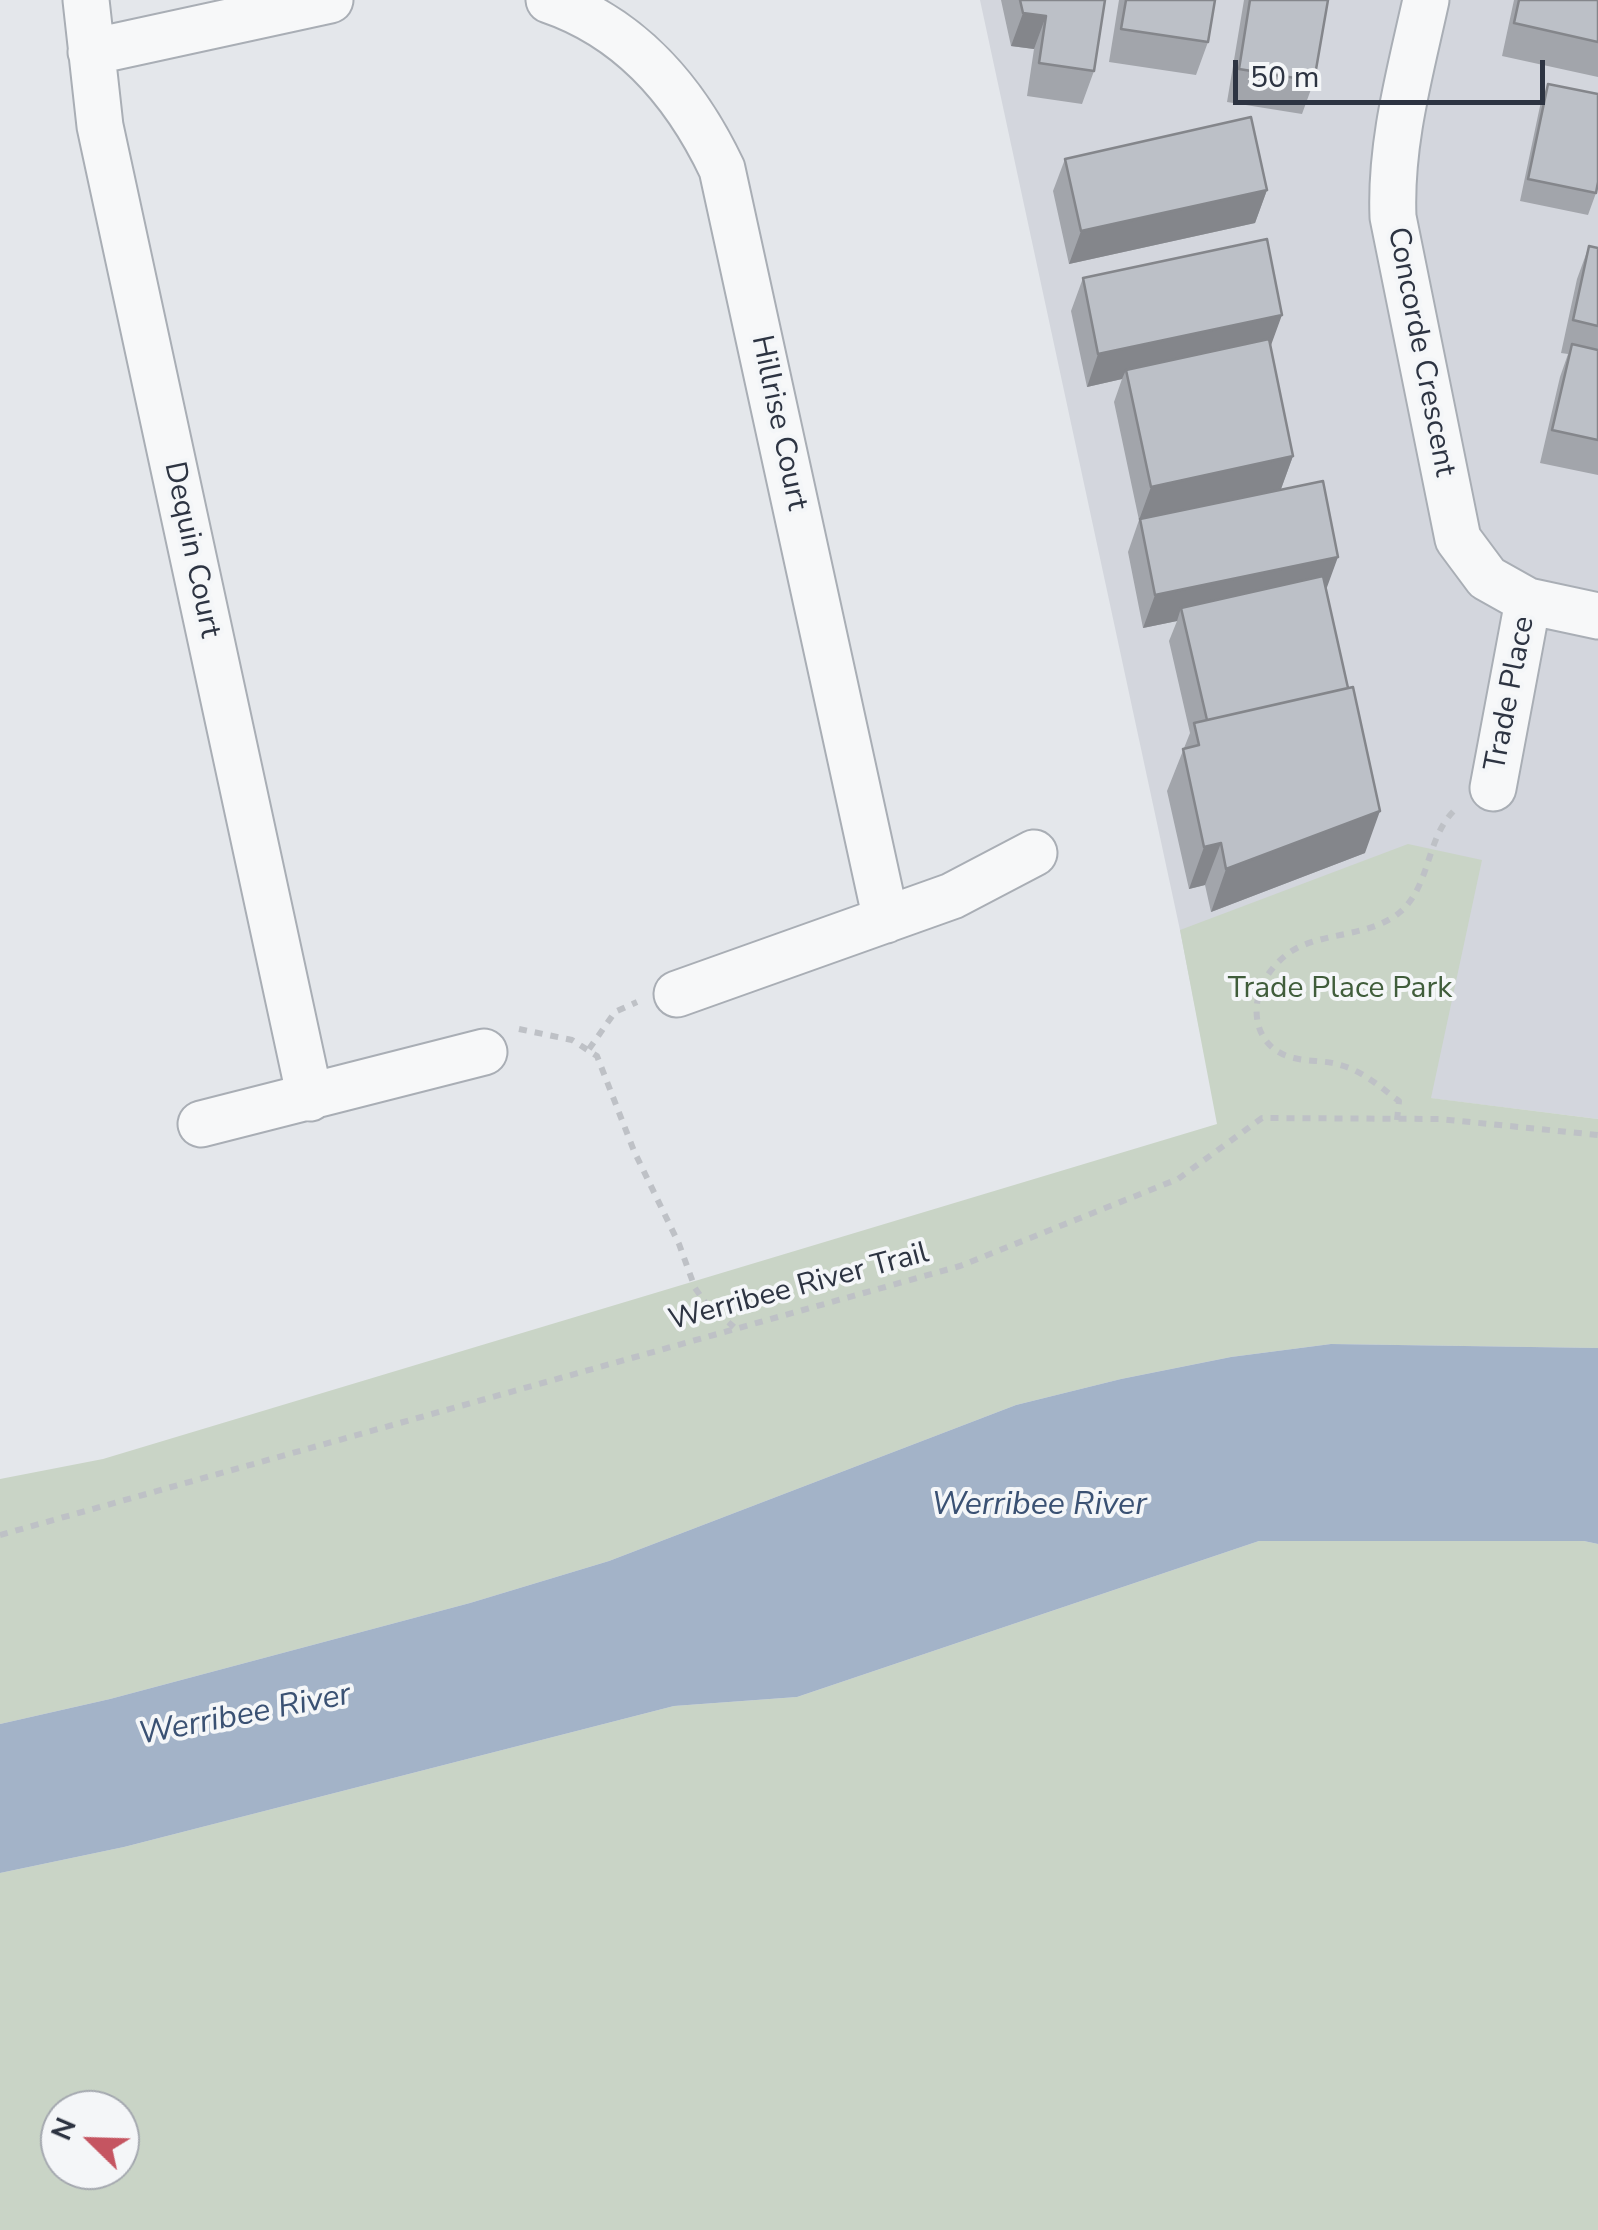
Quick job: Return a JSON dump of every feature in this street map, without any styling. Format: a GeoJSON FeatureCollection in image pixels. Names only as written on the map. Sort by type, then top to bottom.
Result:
{"type":"FeatureCollection","features":[{"type":"Feature","properties":{"kind":"street","name":"Dequin Court"},"geometry":{"type":"LineString","coordinates":[[86,0],[104,145],[310,1098]]}},
{"type":"Feature","properties":{"kind":"street"},"geometry":{"type":"LineString","coordinates":[[91,52],[330,0]]}},
{"type":"Feature","properties":{"kind":"street","name":"Hillrise Court"},"geometry":{"type":"LineString","coordinates":[[549,0],[605,27],[651,64],[693,113],[722,169],[886,920]]}},
{"type":"Feature","properties":{"kind":"street","name":"Concorde Crescent"},"geometry":{"type":"LineString","coordinates":[[1426,0],[1396,136],[1391,173],[1393,217],[1458,540],[1487,578],[1528,601],[1598,616]]}},
{"type":"Feature","properties":{"kind":"street","name":"Trade Place"},"geometry":{"type":"LineString","coordinates":[[1493,788],[1528,601]]}},
{"type":"Feature","properties":{"kind":"street"},"geometry":{"type":"LineString","coordinates":[[677,994],[952,896],[1034,853]]}},
{"type":"Feature","properties":{"kind":"street"},"geometry":{"type":"LineString","coordinates":[[201,1124],[310,1098],[498,1040]]}},
{"type":"Feature","properties":{"kind":"path"},"geometry":{"type":"LineString","coordinates":[[1398,1120],[1399,1101],[1366,1076],[1338,1064],[1291,1058],[1265,1043],[1253,1014],[1261,984],[1273,967],[1298,948],[1385,922],[1402,910],[1417,891],[1446,817],[1493,788]]}},
{"type":"Feature","properties":{"kind":"path"},"geometry":{"type":"LineString","coordinates":[[589,1049],[615,1012],[657,995],[677,994]]}},
{"type":"Feature","properties":{"kind":"path"},"geometry":{"type":"LineString","coordinates":[[498,1040],[537,1030],[589,1049],[604,1066],[634,1151],[679,1244],[695,1288],[735,1328]]}},
{"type":"Feature","properties":{"kind":"path","name":"Werribee River Trail"},"geometry":{"type":"LineString","coordinates":[[0,1535],[960,1266],[1178,1179],[1262,1118],[1440,1119],[1598,1135]]}},
{"type":"Feature","properties":{"kind":"shaded area"},"geometry":{"type":"Polygon","coordinates":[[[980,0],[1598,0],[1598,1119],[1397,1094],[1218,1124],[1180,930],[980,0]]]}},
{"type":"Feature","properties":{"kind":"green space","name":"Trade Place Park"},"geometry":{"type":"Polygon","coordinates":[[[1408,844],[1482,860],[1431,1098],[1598,1119],[1598,1348],[1331,1344],[1231,1357],[1121,1379],[1016,1405],[609,1561],[470,1603],[110,1699],[0,1724],[0,1479],[103,1459],[1217,1124],[1180,930],[1408,844]]]}},
{"type":"Feature","properties":{"kind":"green space"},"geometry":{"type":"Polygon","coordinates":[[[1259,1541],[1598,1544],[1598,2230],[0,2230],[0,1873],[124,1847],[674,1706],[797,1697],[1259,1541]]]}},
{"type":"Feature","properties":{"kind":"water","name":"Werribee River"},"geometry":{"type":"Polygon","coordinates":[[[1331,1344],[1598,1348],[1598,1544],[1259,1541],[797,1697],[674,1706],[124,1847],[0,1873],[0,1724],[110,1699],[470,1603],[609,1561],[1016,1405],[1231,1357],[1331,1344]]]}},
{"type":"Feature","properties":{"kind":"building"},"geometry":{"type":"Polygon","coordinates":[[[1020,0],[1105,0],[1094,71],[1039,63],[1046,16],[1023,13],[1020,0]]]}},
{"type":"Feature","properties":{"kind":"building"},"geometry":{"type":"Polygon","coordinates":[[[1126,0],[1215,0],[1208,42],[1121,29],[1126,0]]]}},
{"type":"Feature","properties":{"kind":"building"},"geometry":{"type":"Polygon","coordinates":[[[1250,0],[1328,0],[1314,81],[1239,69],[1250,0]]]}},
{"type":"Feature","properties":{"kind":"building"},"geometry":{"type":"Polygon","coordinates":[[[1519,0],[1598,0],[1598,42],[1514,23],[1519,0]]]}},
{"type":"Feature","properties":{"kind":"building"},"geometry":{"type":"Polygon","coordinates":[[[1548,84],[1598,94],[1596,193],[1528,179],[1548,84]]]}},
{"type":"Feature","properties":{"kind":"building"},"geometry":{"type":"Polygon","coordinates":[[[1251,117],[1267,190],[1081,231],[1065,159],[1251,117]]]}},
{"type":"Feature","properties":{"kind":"building"},"geometry":{"type":"Polygon","coordinates":[[[1267,239],[1282,315],[1098,354],[1083,278],[1267,239]]]}},
{"type":"Feature","properties":{"kind":"building"},"geometry":{"type":"Polygon","coordinates":[[[1589,246],[1598,248],[1598,326],[1573,320],[1589,246]]]}},
{"type":"Feature","properties":{"kind":"building"},"geometry":{"type":"Polygon","coordinates":[[[1269,339],[1293,456],[1151,487],[1126,370],[1269,339]]]}},
{"type":"Feature","properties":{"kind":"building"},"geometry":{"type":"Polygon","coordinates":[[[1572,344],[1598,350],[1598,440],[1552,430],[1572,344]]]}},
{"type":"Feature","properties":{"kind":"building"},"geometry":{"type":"Polygon","coordinates":[[[1323,481],[1338,557],[1155,595],[1140,519],[1323,481]]]}},
{"type":"Feature","properties":{"kind":"building"},"geometry":{"type":"Polygon","coordinates":[[[1323,576],[1348,688],[1207,720],[1181,608],[1323,576]]]}},
{"type":"Feature","properties":{"kind":"building"},"geometry":{"type":"Polygon","coordinates":[[[1353,687],[1380,811],[1226,869],[1221,843],[1204,847],[1183,749],[1199,745],[1194,723],[1353,687]]]}}]}
